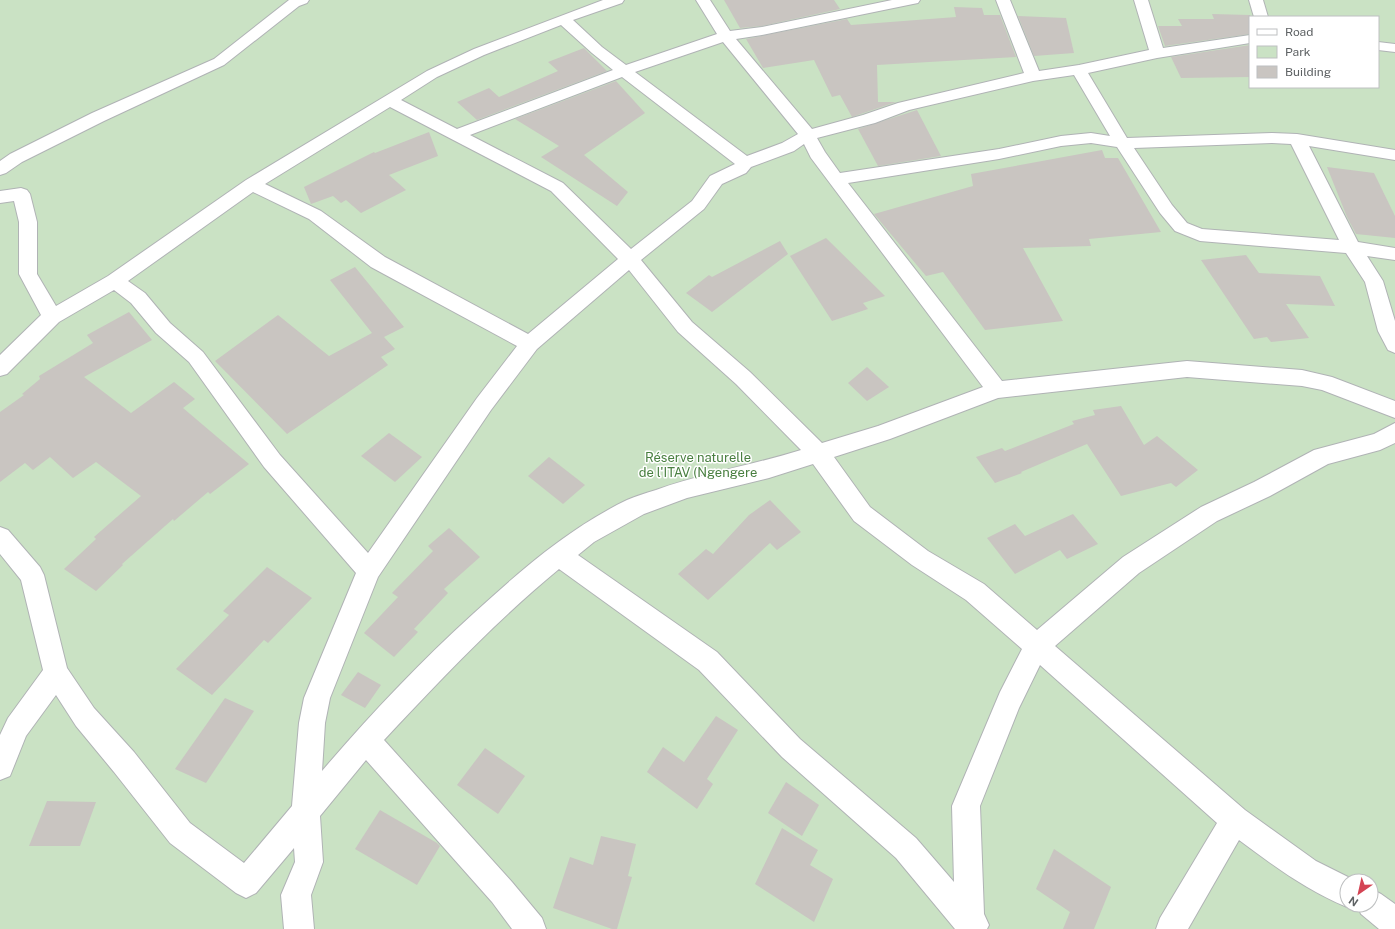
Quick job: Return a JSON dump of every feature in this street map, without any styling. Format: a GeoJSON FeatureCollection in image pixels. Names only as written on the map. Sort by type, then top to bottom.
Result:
{"type":"FeatureCollection","features":[{"type":"Feature","properties":{"kind":"street"},"geometry":{"type":"LineString","coordinates":[[0,169],[16,158],[98,117],[219,62],[294,3],[302,0]]}},
{"type":"Feature","properties":{"kind":"street"},"geometry":{"type":"LineString","coordinates":[[0,368],[52,317],[115,281],[252,184],[432,74],[479,52],[563,19],[617,0]]}},
{"type":"Feature","properties":{"kind":"street"},"geometry":{"type":"LineString","coordinates":[[703,0],[726,36],[808,135],[817,154],[997,390]]}},
{"type":"Feature","properties":{"kind":"street"},"geometry":{"type":"LineString","coordinates":[[456,135],[624,71],[726,36],[762,31],[913,0]]}},
{"type":"Feature","properties":{"kind":"street"},"geometry":{"type":"LineString","coordinates":[[1003,0],[1033,76]]}},
{"type":"Feature","properties":{"kind":"street"},"geometry":{"type":"LineString","coordinates":[[1141,0],[1157,54]]}},
{"type":"Feature","properties":{"kind":"street"},"geometry":{"type":"LineString","coordinates":[[1256,0],[1261,16]]}},
{"type":"Feature","properties":{"kind":"street"},"geometry":{"type":"LineString","coordinates":[[563,19],[597,50],[652,90],[745,163]]}},
{"type":"Feature","properties":{"kind":"street"},"geometry":{"type":"LineString","coordinates":[[299,929],[296,895],[309,862],[306,811],[312,723],[317,698],[369,571],[484,404],[530,344],[630,259],[698,204],[716,180],[740,168],[745,163],[788,147],[808,135],[869,119],[904,106],[1033,76],[1079,70],[1157,54],[1249,39]]}},
{"type":"Feature","properties":{"kind":"street"},"geometry":{"type":"LineString","coordinates":[[1379,46],[1395,48]]}},
{"type":"Feature","properties":{"kind":"street"},"geometry":{"type":"LineString","coordinates":[[1079,70],[1122,144],[1166,209],[1181,227],[1200,235],[1352,248],[1395,254]]}},
{"type":"Feature","properties":{"kind":"street"},"geometry":{"type":"LineString","coordinates":[[389,100],[557,187],[630,259],[685,327],[743,378],[818,453],[862,514],[920,558],[975,592],[1235,820],[1306,871],[1339,888]]}},
{"type":"Feature","properties":{"kind":"street"},"geometry":{"type":"LineString","coordinates":[[836,179],[999,154],[1061,141],[1091,138],[1122,144],[1272,138],[1297,140],[1395,155]]}},
{"type":"Feature","properties":{"kind":"street"},"geometry":{"type":"LineString","coordinates":[[1297,140],[1352,248],[1374,281],[1388,331],[1395,345]]}},
{"type":"Feature","properties":{"kind":"street"},"geometry":{"type":"LineString","coordinates":[[252,184],[315,215],[378,262],[530,344]]}},
{"type":"Feature","properties":{"kind":"street"},"geometry":{"type":"LineString","coordinates":[[0,197],[21,194],[28,222],[28,274],[52,317]]}},
{"type":"Feature","properties":{"kind":"street"},"geometry":{"type":"LineString","coordinates":[[115,281],[138,298],[163,328],[196,357],[272,461],[369,571]]}},
{"type":"Feature","properties":{"kind":"street"},"geometry":{"type":"LineString","coordinates":[[0,537],[32,575],[56,673],[85,717],[124,762],[180,833],[246,883],[366,740],[452,650],[519,587],[559,555],[586,535],[636,507],[686,489],[769,469],[882,433],[997,390],[1186,369],[1302,378],[1325,383],[1395,410]]}},
{"type":"Feature","properties":{"kind":"street"},"geometry":{"type":"LineString","coordinates":[[973,927],[966,806],[1009,702],[1036,647],[1131,565],[1209,514],[1262,489],[1322,456],[1380,441],[1395,432]]}},
{"type":"Feature","properties":{"kind":"street"},"geometry":{"type":"LineString","coordinates":[[559,555],[708,661],[791,748],[906,848],[973,927]]}},
{"type":"Feature","properties":{"kind":"street"},"geometry":{"type":"LineString","coordinates":[[0,766],[17,727],[56,673]]}},
{"type":"Feature","properties":{"kind":"street"},"geometry":{"type":"LineString","coordinates":[[366,740],[502,892],[531,929]]}},
{"type":"Feature","properties":{"kind":"street"},"geometry":{"type":"LineString","coordinates":[[1171,929],[1235,820]]}},
{"type":"Feature","properties":{"kind":"street"},"geometry":{"type":"LineString","coordinates":[[1379,910],[1395,923]]}},
{"type":"Feature","properties":{"kind":"green space","name":"Réserve naturelle de l'ITAV (Ngengere"},"geometry":{"type":"Polygon","coordinates":[[[0,0],[1395,0],[1395,929],[0,929],[0,0]]]}},
{"type":"Feature","properties":{"kind":"building"},"geometry":{"type":"Polygon","coordinates":[[[724,0],[834,0],[840,9],[762,26],[740,28],[724,0]]]}},
{"type":"Feature","properties":{"kind":"building"},"geometry":{"type":"Polygon","coordinates":[[[954,7],[982,8],[984,15],[1000,15],[1016,57],[877,65],[878,102],[896,102],[852,117],[840,95],[832,97],[814,60],[763,68],[746,39],[847,19],[851,25],[956,17],[954,7]]]}},
{"type":"Feature","properties":{"kind":"building"},"geometry":{"type":"Polygon","coordinates":[[[1212,14],[1250,15],[1249,34],[1165,46],[1158,26],[1182,26],[1178,19],[1214,19],[1212,14]]]}},
{"type":"Feature","properties":{"kind":"building"},"geometry":{"type":"Polygon","coordinates":[[[1018,16],[1066,18],[1074,53],[1034,56],[1018,16]]]}},
{"type":"Feature","properties":{"kind":"building"},"geometry":{"type":"Polygon","coordinates":[[[1249,45],[1249,77],[1181,78],[1171,57],[1249,45]]]}},
{"type":"Feature","properties":{"kind":"building"},"geometry":{"type":"Polygon","coordinates":[[[584,48],[607,71],[477,120],[457,102],[489,88],[499,97],[558,71],[548,62],[584,48]]]}},
{"type":"Feature","properties":{"kind":"building"},"geometry":{"type":"Polygon","coordinates":[[[616,81],[645,113],[584,155],[628,192],[617,206],[541,157],[559,146],[515,119],[616,81]]]}},
{"type":"Feature","properties":{"kind":"building"},"geometry":{"type":"Polygon","coordinates":[[[917,110],[941,156],[878,166],[858,129],[917,110]]]}},
{"type":"Feature","properties":{"kind":"building"},"geometry":{"type":"Polygon","coordinates":[[[429,132],[438,156],[389,175],[406,190],[361,213],[346,200],[341,203],[333,196],[311,204],[304,187],[374,152],[375,153],[429,132]]]}},
{"type":"Feature","properties":{"kind":"building"},"geometry":{"type":"Polygon","coordinates":[[[1102,150],[1105,158],[1118,158],[1161,232],[1089,239],[1091,246],[1023,248],[1063,321],[985,330],[943,272],[926,276],[874,214],[973,186],[971,174],[1102,150]]]}},
{"type":"Feature","properties":{"kind":"building"},"geometry":{"type":"Polygon","coordinates":[[[1327,167],[1374,173],[1395,216],[1395,238],[1356,234],[1347,217],[1327,167]]]}},
{"type":"Feature","properties":{"kind":"building"},"geometry":{"type":"Polygon","coordinates":[[[826,238],[885,296],[863,303],[868,309],[832,321],[790,256],[826,238]]]}},
{"type":"Feature","properties":{"kind":"building"},"geometry":{"type":"Polygon","coordinates":[[[780,241],[788,254],[712,312],[686,293],[709,275],[712,277],[780,241]]]}},
{"type":"Feature","properties":{"kind":"building"},"geometry":{"type":"Polygon","coordinates":[[[1246,255],[1259,273],[1320,276],[1335,306],[1286,304],[1309,338],[1271,342],[1267,337],[1254,339],[1201,260],[1246,255]]]}},
{"type":"Feature","properties":{"kind":"building"},"geometry":{"type":"Polygon","coordinates":[[[355,267],[404,327],[384,337],[395,349],[381,357],[388,365],[287,434],[215,361],[278,315],[329,356],[372,333],[330,280],[355,267]]]}},
{"type":"Feature","properties":{"kind":"building"},"geometry":{"type":"Polygon","coordinates":[[[129,312],[152,340],[84,377],[131,413],[174,382],[195,399],[183,408],[249,464],[210,494],[208,492],[174,521],[173,519],[122,564],[123,565],[96,591],[64,569],[96,539],[94,537],[141,496],[96,462],[73,478],[50,457],[33,470],[25,463],[0,482],[0,412],[24,395],[22,394],[40,379],[39,376],[93,343],[87,335],[129,312]]]}},
{"type":"Feature","properties":{"kind":"building"},"geometry":{"type":"Polygon","coordinates":[[[867,367],[889,387],[867,401],[848,383],[867,367]]]}},
{"type":"Feature","properties":{"kind":"building"},"geometry":{"type":"Polygon","coordinates":[[[1121,406],[1144,445],[1157,436],[1198,470],[1176,487],[1171,483],[1121,496],[1087,444],[1021,472],[1022,473],[995,483],[976,457],[1002,448],[1005,451],[1074,424],[1072,421],[1095,415],[1093,410],[1121,406]]]}},
{"type":"Feature","properties":{"kind":"building"},"geometry":{"type":"Polygon","coordinates":[[[389,433],[422,457],[395,482],[361,456],[389,433]]]}},
{"type":"Feature","properties":{"kind":"building"},"geometry":{"type":"Polygon","coordinates":[[[549,457],[585,485],[563,504],[528,476],[549,457]]]}},
{"type":"Feature","properties":{"kind":"building"},"geometry":{"type":"Polygon","coordinates":[[[770,500],[801,532],[777,550],[770,543],[708,600],[678,574],[706,549],[713,554],[749,515],[770,500]]]}},
{"type":"Feature","properties":{"kind":"building"},"geometry":{"type":"Polygon","coordinates":[[[1073,514],[1098,544],[1067,559],[1060,550],[1015,574],[987,538],[1015,524],[1025,536],[1073,514]]]}},
{"type":"Feature","properties":{"kind":"building"},"geometry":{"type":"Polygon","coordinates":[[[449,528],[480,557],[444,589],[448,593],[414,629],[418,632],[394,657],[364,633],[398,597],[392,593],[433,551],[428,546],[449,528]]]}},
{"type":"Feature","properties":{"kind":"building"},"geometry":{"type":"Polygon","coordinates":[[[267,567],[312,598],[268,643],[264,640],[212,695],[176,669],[229,615],[223,611],[267,567]]]}},
{"type":"Feature","properties":{"kind":"building"},"geometry":{"type":"Polygon","coordinates":[[[358,672],[381,685],[365,708],[341,695],[358,672]]]}},
{"type":"Feature","properties":{"kind":"building"},"geometry":{"type":"Polygon","coordinates":[[[225,698],[254,711],[206,783],[175,769],[225,698]]]}},
{"type":"Feature","properties":{"kind":"building"},"geometry":{"type":"Polygon","coordinates":[[[716,716],[738,730],[707,779],[713,784],[697,809],[647,772],[663,747],[684,762],[716,716]]]}},
{"type":"Feature","properties":{"kind":"building"},"geometry":{"type":"Polygon","coordinates":[[[485,748],[525,776],[498,814],[457,785],[485,748]]]}},
{"type":"Feature","properties":{"kind":"building"},"geometry":{"type":"Polygon","coordinates":[[[786,782],[819,805],[802,836],[768,813],[786,782]]]}},
{"type":"Feature","properties":{"kind":"building"},"geometry":{"type":"Polygon","coordinates":[[[47,801],[96,802],[80,846],[29,846],[47,801]]]}},
{"type":"Feature","properties":{"kind":"building"},"geometry":{"type":"Polygon","coordinates":[[[380,810],[440,846],[417,885],[355,849],[380,810]]]}},
{"type":"Feature","properties":{"kind":"building"},"geometry":{"type":"Polygon","coordinates":[[[782,828],[818,850],[810,865],[833,879],[814,922],[755,884],[782,828]]]}},
{"type":"Feature","properties":{"kind":"building"},"geometry":{"type":"Polygon","coordinates":[[[601,836],[636,844],[628,876],[632,877],[617,929],[612,929],[553,908],[570,857],[593,865],[601,836]]]}},
{"type":"Feature","properties":{"kind":"building"},"geometry":{"type":"Polygon","coordinates":[[[1054,849],[1111,887],[1094,929],[1063,929],[1070,912],[1036,889],[1054,849]]]}}]}
